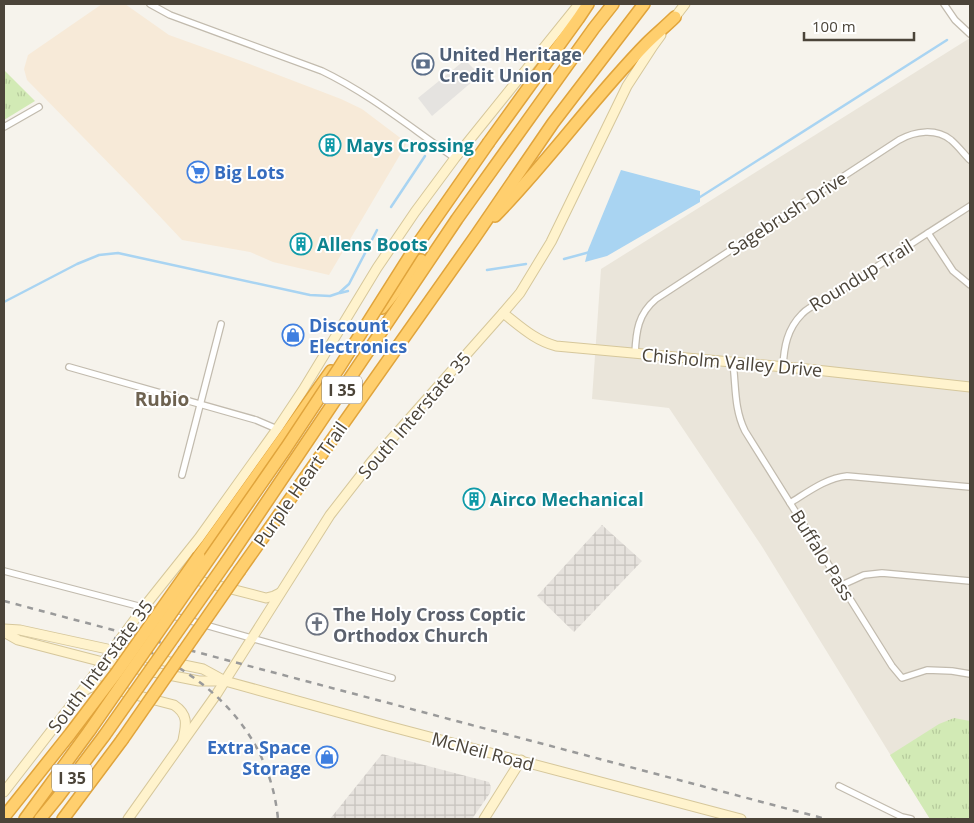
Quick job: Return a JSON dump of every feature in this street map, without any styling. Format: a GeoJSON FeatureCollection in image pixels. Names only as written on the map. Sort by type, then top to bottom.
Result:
{"type":"FeatureCollection","features":[{"type":"Feature","properties":{"kind":"highway"},"geometry":{"type":"LineString","coordinates":[[25,819],[90,730],[286,448],[415,248],[588,4]]}},
{"type":"Feature","properties":{"kind":"highway","name":"Purple Heart Trail"},"geometry":{"type":"LineString","coordinates":[[40,819],[104,736],[227,561],[456,219],[613,4]]}},
{"type":"Feature","properties":{"kind":"highway","name":"Purple Heart Trail"},"geometry":{"type":"LineString","coordinates":[[63,819],[122,740],[553,124],[644,4]]}},
{"type":"Feature","properties":{"kind":"highway"},"geometry":{"type":"LineString","coordinates":[[475,237],[515,196],[615,79],[675,17]]}},
{"type":"Feature","properties":{"kind":"highway"},"geometry":{"type":"LineString","coordinates":[[4,817],[117,672],[330,372],[456,219]]}},
{"type":"Feature","properties":{"kind":"main road","name":"South Interstate 35"},"geometry":{"type":"LineString","coordinates":[[4,792],[144,607],[199,538],[277,429],[303,390],[377,268],[455,158],[579,4]]}},
{"type":"Feature","properties":{"kind":"main road","name":"South Interstate 35"},"geometry":{"type":"LineString","coordinates":[[128,819],[225,681],[330,515],[372,461],[520,292],[551,242],[627,86],[653,46],[685,4]]}},
{"type":"Feature","properties":{"kind":"main road","name":"Chisholm Valley Drive"},"geometry":{"type":"LineString","coordinates":[[503,313],[529,334],[550,344],[970,387]]}},
{"type":"Feature","properties":{"kind":"main road"},"geometry":{"type":"LineString","coordinates":[[199,538],[192,560],[192,570],[200,580],[266,598],[281,592]]}},
{"type":"Feature","properties":{"kind":"main road","name":"McNeil Road"},"geometry":{"type":"LineString","coordinates":[[4,631],[20,630],[203,669],[225,681],[741,819]]}},
{"type":"Feature","properties":{"kind":"main road","name":"McNeil Road"},"geometry":{"type":"LineString","coordinates":[[4,631],[18,640],[103,662],[199,681],[225,681]]}},
{"type":"Feature","properties":{"kind":"main road"},"geometry":{"type":"LineString","coordinates":[[79,695],[97,685],[174,705],[183,712],[186,723],[182,743]]}},
{"type":"Feature","properties":{"kind":"main road"},"geometry":{"type":"LineString","coordinates":[[484,819],[521,760]]}},
{"type":"Feature","properties":{"kind":"street"},"geometry":{"type":"LineString","coordinates":[[150,4],[170,15],[322,71],[372,99],[455,158]]}},
{"type":"Feature","properties":{"kind":"street"},"geometry":{"type":"LineString","coordinates":[[944,4],[955,20],[970,34]]}},
{"type":"Feature","properties":{"kind":"street"},"geometry":{"type":"LineString","coordinates":[[4,127],[38,107]]}},
{"type":"Feature","properties":{"kind":"street","name":"Sagebrush Drive"},"geometry":{"type":"LineString","coordinates":[[635,354],[637,329],[640,319],[648,306],[656,299],[899,140],[919,132],[938,134],[949,139],[970,160]]}},
{"type":"Feature","properties":{"kind":"street","name":"Roundup Trail"},"geometry":{"type":"LineString","coordinates":[[783,367],[784,346],[790,330],[803,312],[830,298],[970,206]]}},
{"type":"Feature","properties":{"kind":"street"},"geometry":{"type":"LineString","coordinates":[[928,233],[953,271],[970,285]]}},
{"type":"Feature","properties":{"kind":"street"},"geometry":{"type":"LineString","coordinates":[[182,475],[221,324]]}},
{"type":"Feature","properties":{"kind":"street","name":"Buffalo Pass"},"geometry":{"type":"LineString","coordinates":[[733,362],[736,404],[743,426],[892,666],[902,678],[927,670],[970,674]]}},
{"type":"Feature","properties":{"kind":"street"},"geometry":{"type":"LineString","coordinates":[[70,367],[256,420],[277,429]]}},
{"type":"Feature","properties":{"kind":"street"},"geometry":{"type":"LineString","coordinates":[[790,503],[830,480],[847,476],[970,487]]}},
{"type":"Feature","properties":{"kind":"street"},"geometry":{"type":"LineString","coordinates":[[4,571],[144,607],[392,678]]}},
{"type":"Feature","properties":{"kind":"street"},"geometry":{"type":"LineString","coordinates":[[842,586],[864,575],[882,572],[970,581]]}},
{"type":"Feature","properties":{"kind":"street"},"geometry":{"type":"LineString","coordinates":[[839,786],[902,817],[911,819]]}},
{"type":"Feature","properties":{"kind":"shaded area","name":"Mays Crossing"},"geometry":{"type":"Polygon","coordinates":[[[102,4],[125,4],[169,35],[341,99],[362,109],[407,143],[329,275],[273,262],[250,252],[182,240],[27,80],[24,69],[28,55],[102,4]]]}},
{"type":"Feature","properties":{"kind":"shaded area"},"geometry":{"type":"Polygon","coordinates":[[[970,38],[970,819],[930,819],[761,545],[669,408],[592,399],[601,269],[970,38]]]}},
{"type":"Feature","properties":{"kind":"shaded area"},"geometry":{"type":"Polygon","coordinates":[[[465,60],[480,75],[432,116],[418,98],[465,60]]]}},
{"type":"Feature","properties":{"kind":"shaded area"},"geometry":{"type":"Polygon","coordinates":[[[602,525],[642,561],[574,632],[537,596],[602,525]]]}},
{"type":"Feature","properties":{"kind":"shaded area"},"geometry":{"type":"Polygon","coordinates":[[[382,754],[489,782],[491,787],[490,793],[472,819],[330,819],[382,754]]]}},
{"type":"Feature","properties":{"kind":"green space"},"geometry":{"type":"Polygon","coordinates":[[[4,70],[35,101],[4,120],[4,70]]]}},
{"type":"Feature","properties":{"kind":"green space"},"geometry":{"type":"Polygon","coordinates":[[[954,718],[970,721],[970,819],[930,819],[890,755],[939,724],[954,718]]]}},
{"type":"Feature","properties":{"kind":"water"},"geometry":{"type":"Polygon","coordinates":[[[621,170],[700,191],[700,202],[607,256],[585,262],[588,250],[621,170]]]}},
{"type":"Feature","properties":{"kind":"waterway"},"geometry":{"type":"LineString","coordinates":[[697,199],[947,40]]}},
{"type":"Feature","properties":{"kind":"waterway"},"geometry":{"type":"LineString","coordinates":[[391,207],[425,156]]}},
{"type":"Feature","properties":{"kind":"waterway"},"geometry":{"type":"LineString","coordinates":[[4,302],[77,264],[99,255],[118,253],[310,295],[330,296],[339,293],[349,284],[377,230]]}},
{"type":"Feature","properties":{"kind":"waterway"},"geometry":{"type":"LineString","coordinates":[[564,259],[590,252]]}},
{"type":"Feature","properties":{"kind":"waterway"},"geometry":{"type":"LineString","coordinates":[[487,270],[526,264]]}},
{"type":"Feature","properties":{"kind":"waterway"},"geometry":{"type":"LineString","coordinates":[[340,293],[348,291]]}},
{"type":"Feature","properties":{"kind":"railway"},"geometry":{"type":"LineString","coordinates":[[4,601],[826,819]]}},
{"type":"Feature","properties":{"kind":"railway"},"geometry":{"type":"LineString","coordinates":[[114,638],[145,650],[174,665],[201,683],[224,704],[245,728],[261,755],[272,786],[278,819]]}},
{"type":"Feature","properties":{"kind":"place","name":"United Heritage Credit Union"},"geometry":{"type":"Point","coordinates":[423,64]}},
{"type":"Feature","properties":{"kind":"place","name":"Mays Crossing"},"geometry":{"type":"Point","coordinates":[330,145]}},
{"type":"Feature","properties":{"kind":"place","name":"Big Lots"},"geometry":{"type":"Point","coordinates":[198,172]}},
{"type":"Feature","properties":{"kind":"place","name":"Allens Boots"},"geometry":{"type":"Point","coordinates":[301,244]}},
{"type":"Feature","properties":{"kind":"place","name":"Discount Electronics"},"geometry":{"type":"Point","coordinates":[293,335]}},
{"type":"Feature","properties":{"kind":"place","name":"Airco Mechanical"},"geometry":{"type":"Point","coordinates":[474,499]}},
{"type":"Feature","properties":{"kind":"place","name":"The Holy Cross Coptic Orthodox Church"},"geometry":{"type":"Point","coordinates":[317,624]}},
{"type":"Feature","properties":{"kind":"place","name":"Extra Space Storage"},"geometry":{"type":"Point","coordinates":[327,757]}},
{"type":"Feature","properties":{"kind":"district","name":"Rubio"},"geometry":{"type":"Point","coordinates":[162,399]}}]}
